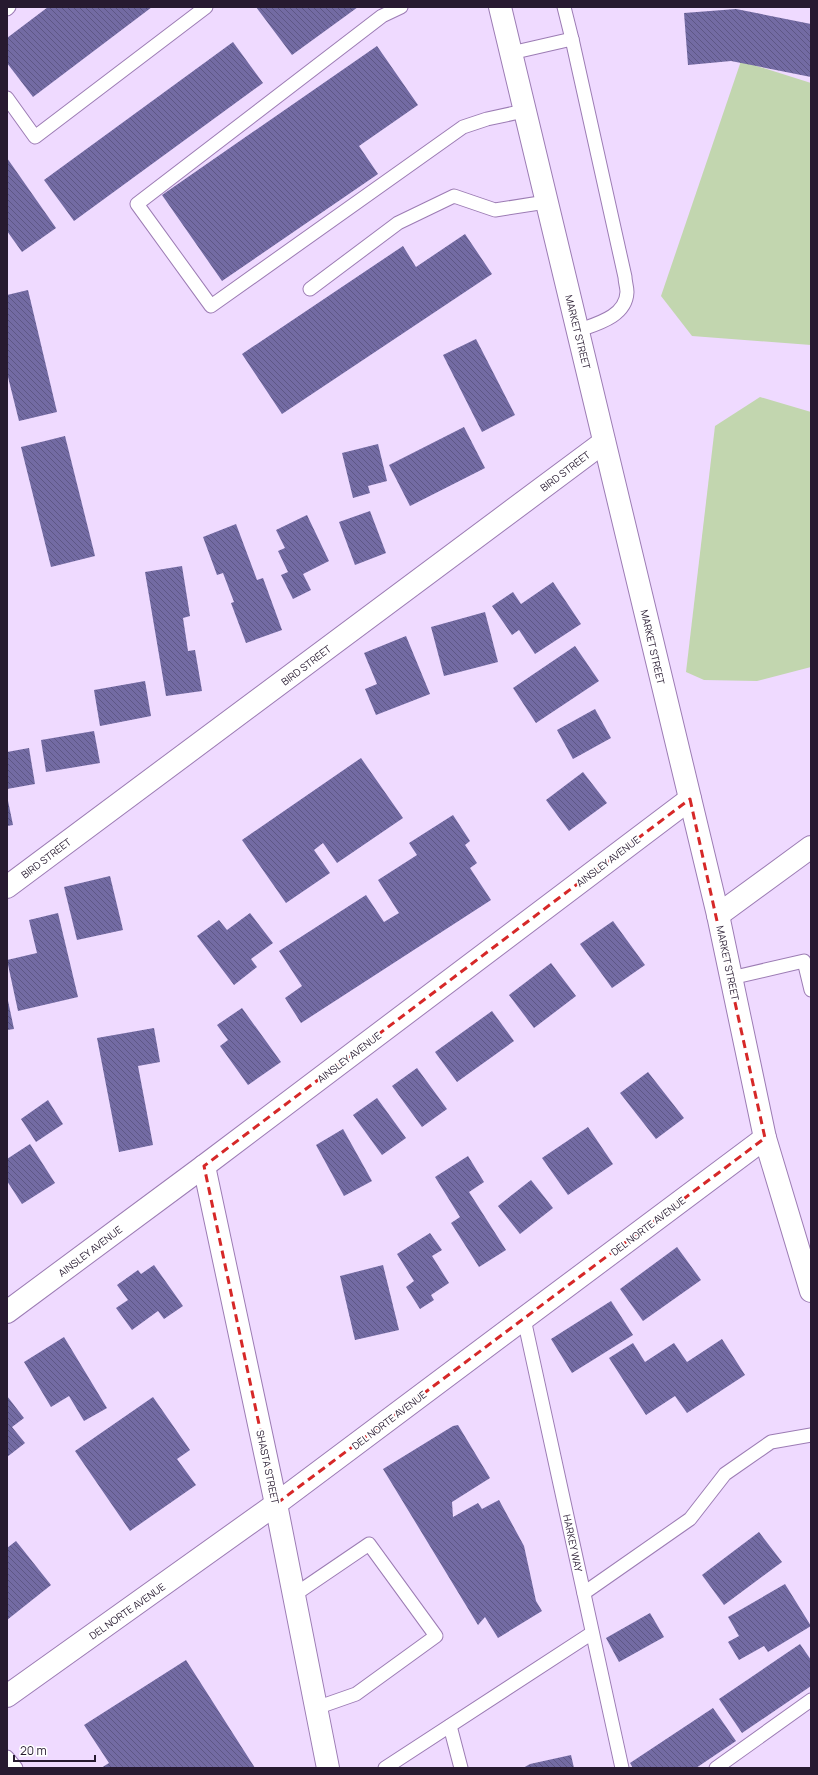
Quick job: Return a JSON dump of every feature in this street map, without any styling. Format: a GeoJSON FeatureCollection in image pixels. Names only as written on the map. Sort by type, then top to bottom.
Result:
{"type":"FeatureCollection","features":[{"type":"Feature","properties":{"kind":"street","name":"MARKET STREET"},"geometry":{"type":"LineString","coordinates":[[500,7],[718,915],[765,1138],[810,1291]]}},
{"type":"Feature","properties":{"kind":"street","name":"BIRD STREET"},"geometry":{"type":"LineString","coordinates":[[7,887],[604,442]]}},
{"type":"Feature","properties":{"kind":"street","name":"AINSLEY AVENUE"},"geometry":{"type":"LineString","coordinates":[[7,1312],[204,1166],[690,799]]}},
{"type":"Feature","properties":{"kind":"street"},"geometry":{"type":"LineString","coordinates":[[718,915],[811,847]]}},
{"type":"Feature","properties":{"kind":"street","name":"DEL NORTE AVENUE"},"geometry":{"type":"LineString","coordinates":[[7,1696],[276,1504],[765,1138]]}},
{"type":"Feature","properties":{"kind":"street","name":"SHASTA STREET"},"geometry":{"type":"LineString","coordinates":[[204,1166],[276,1504],[328,1768]]}},
{"type":"Feature","properties":{"kind":"lane"},"geometry":{"type":"LineString","coordinates":[[7,98],[35,137],[206,7]]}},
{"type":"Feature","properties":{"kind":"lane"},"geometry":{"type":"LineString","coordinates":[[401,7],[382,16],[137,204],[211,306],[463,127],[487,119],[524,111]]}},
{"type":"Feature","properties":{"kind":"lane"},"geometry":{"type":"LineString","coordinates":[[564,7],[623,269],[627,293],[622,307],[610,319],[577,330]]}},
{"type":"Feature","properties":{"kind":"lane"},"geometry":{"type":"LineString","coordinates":[[511,53],[572,39]]}},
{"type":"Feature","properties":{"kind":"lane"},"geometry":{"type":"LineString","coordinates":[[310,289],[398,223],[454,196],[495,210],[546,202]]}},
{"type":"Feature","properties":{"kind":"lane"},"geometry":{"type":"LineString","coordinates":[[732,978],[804,960],[811,987]]}},
{"type":"Feature","properties":{"kind":"lane","name":"HARKEY WAY"},"geometry":{"type":"LineString","coordinates":[[524,1319],[622,1768]]}},
{"type":"Feature","properties":{"kind":"lane"},"geometry":{"type":"LineString","coordinates":[[584,1592],[690,1519],[725,1474],[771,1442],[811,1435]]}},
{"type":"Feature","properties":{"kind":"lane"},"geometry":{"type":"LineString","coordinates":[[294,1595],[369,1544],[436,1636],[356,1694],[316,1708]]}},
{"type":"Feature","properties":{"kind":"lane"},"geometry":{"type":"LineString","coordinates":[[386,1768],[402,1763],[450,1726],[592,1633]]}},
{"type":"Feature","properties":{"kind":"lane"},"geometry":{"type":"LineString","coordinates":[[716,1768],[811,1700]]}},
{"type":"Feature","properties":{"kind":"lane"},"geometry":{"type":"LineString","coordinates":[[450,1726],[461,1768]]}},
{"type":"Feature","properties":{"kind":"lane"},"geometry":{"type":"LineString","coordinates":[[7,1757],[16,1768]]}},
{"type":"Feature","properties":{"kind":"highlighted area"},"geometry":{"type":"Polygon","coordinates":[[[690,799],[765,1138],[276,1504],[204,1166],[690,799]]]}},
{"type":"Feature","properties":{"kind":"green space"},"geometry":{"type":"Polygon","coordinates":[[[741,61],[811,83],[811,345],[692,336],[661,296],[741,61]]]}},
{"type":"Feature","properties":{"kind":"green space"},"geometry":{"type":"Polygon","coordinates":[[[760,397],[811,412],[811,667],[757,681],[704,680],[686,672],[715,426],[760,397]]]}},
{"type":"Feature","properties":{"kind":"building"},"geometry":{"type":"Polygon","coordinates":[[[48,7],[152,7],[33,97],[7,63],[7,38],[48,7]]]}},
{"type":"Feature","properties":{"kind":"building"},"geometry":{"type":"Polygon","coordinates":[[[256,7],[358,7],[292,55],[256,7]]]}},
{"type":"Feature","properties":{"kind":"building"},"geometry":{"type":"Polygon","coordinates":[[[736,9],[811,24],[811,77],[731,61],[688,65],[684,13],[736,9]]]}},
{"type":"Feature","properties":{"kind":"building"},"geometry":{"type":"Polygon","coordinates":[[[233,42],[263,83],[74,221],[44,180],[233,42]]]}},
{"type":"Feature","properties":{"kind":"building"},"geometry":{"type":"Polygon","coordinates":[[[377,46],[418,105],[359,146],[378,174],[222,281],[162,195],[377,46]]]}},
{"type":"Feature","properties":{"kind":"building"},"geometry":{"type":"Polygon","coordinates":[[[7,158],[56,228],[22,252],[7,231],[7,158]]]}},
{"type":"Feature","properties":{"kind":"building"},"geometry":{"type":"Polygon","coordinates":[[[465,234],[492,274],[282,414],[242,354],[403,246],[416,267],[465,234]]]}},
{"type":"Feature","properties":{"kind":"building"},"geometry":{"type":"Polygon","coordinates":[[[28,290],[57,412],[19,421],[7,373],[7,295],[28,290]]]}},
{"type":"Feature","properties":{"kind":"building"},"geometry":{"type":"Polygon","coordinates":[[[476,339],[515,415],[482,432],[443,355],[476,339]]]}},
{"type":"Feature","properties":{"kind":"building"},"geometry":{"type":"Polygon","coordinates":[[[464,427],[485,468],[410,506],[389,465],[464,427]]]}},
{"type":"Feature","properties":{"kind":"building"},"geometry":{"type":"Polygon","coordinates":[[[65,436],[95,556],[51,567],[21,447],[65,436]]]}},
{"type":"Feature","properties":{"kind":"building"},"geometry":{"type":"Polygon","coordinates":[[[378,444],[387,481],[368,486],[370,493],[353,498],[342,453],[378,444]]]}},
{"type":"Feature","properties":{"kind":"building"},"geometry":{"type":"Polygon","coordinates":[[[370,511],[386,553],[355,565],[339,522],[370,511]]]}},
{"type":"Feature","properties":{"kind":"building"},"geometry":{"type":"Polygon","coordinates":[[[307,515],[329,561],[303,574],[311,590],[293,599],[281,575],[288,572],[278,551],[285,548],[276,530],[307,515]]]}},
{"type":"Feature","properties":{"kind":"building"},"geometry":{"type":"Polygon","coordinates":[[[236,524],[257,580],[263,578],[282,630],[246,643],[231,603],[234,602],[223,573],[217,575],[203,537],[236,524]]]}},
{"type":"Feature","properties":{"kind":"building"},"geometry":{"type":"Polygon","coordinates":[[[182,566],[190,616],[183,618],[188,651],[195,650],[202,691],[166,696],[145,572],[182,566]]]}},
{"type":"Feature","properties":{"kind":"building"},"geometry":{"type":"Polygon","coordinates":[[[553,582],[581,624],[535,654],[519,630],[512,635],[492,606],[513,592],[521,604],[553,582]]]}},
{"type":"Feature","properties":{"kind":"building"},"geometry":{"type":"Polygon","coordinates":[[[485,612],[498,662],[444,676],[431,627],[485,612]]]}},
{"type":"Feature","properties":{"kind":"building"},"geometry":{"type":"Polygon","coordinates":[[[406,636],[430,694],[376,715],[365,689],[377,684],[364,653],[406,636]]]}},
{"type":"Feature","properties":{"kind":"building"},"geometry":{"type":"Polygon","coordinates":[[[575,646],[599,681],[536,723],[513,688],[575,646]]]}},
{"type":"Feature","properties":{"kind":"building"},"geometry":{"type":"Polygon","coordinates":[[[145,681],[151,716],[100,726],[94,690],[145,681]]]}},
{"type":"Feature","properties":{"kind":"building"},"geometry":{"type":"Polygon","coordinates":[[[595,709],[611,738],[573,759],[557,730],[595,709]]]}},
{"type":"Feature","properties":{"kind":"building"},"geometry":{"type":"Polygon","coordinates":[[[94,731],[100,763],[46,772],[41,740],[94,731]]]}},
{"type":"Feature","properties":{"kind":"building"},"geometry":{"type":"Polygon","coordinates":[[[29,748],[35,784],[7,789],[7,752],[29,748]]]}},
{"type":"Feature","properties":{"kind":"building"},"geometry":{"type":"Polygon","coordinates":[[[361,758],[403,818],[337,863],[323,843],[314,850],[330,873],[286,903],[242,840],[361,758]]]}},
{"type":"Feature","properties":{"kind":"building"},"geometry":{"type":"Polygon","coordinates":[[[583,772],[607,803],[569,831],[546,800],[583,772]]]}},
{"type":"Feature","properties":{"kind":"building"},"geometry":{"type":"Polygon","coordinates":[[[7,796],[13,825],[7,826],[7,796]]]}},
{"type":"Feature","properties":{"kind":"building"},"geometry":{"type":"Polygon","coordinates":[[[453,815],[470,841],[465,845],[477,863],[470,868],[491,900],[301,1023],[285,998],[302,986],[279,951],[366,895],[384,922],[399,913],[378,880],[417,855],[409,843],[453,815]]]}},
{"type":"Feature","properties":{"kind":"building"},"geometry":{"type":"Polygon","coordinates":[[[110,876],[123,930],[77,940],[64,887],[110,876]]]}},
{"type":"Feature","properties":{"kind":"building"},"geometry":{"type":"Polygon","coordinates":[[[58,913],[78,997],[18,1011],[7,960],[37,953],[29,920],[58,913]]]}},
{"type":"Feature","properties":{"kind":"building"},"geometry":{"type":"Polygon","coordinates":[[[250,913],[273,943],[251,959],[257,967],[234,985],[197,936],[219,920],[227,930],[250,913]]]}},
{"type":"Feature","properties":{"kind":"building"},"geometry":{"type":"Polygon","coordinates":[[[613,921],[645,965],[612,988],[580,944],[613,921]]]}},
{"type":"Feature","properties":{"kind":"building"},"geometry":{"type":"Polygon","coordinates":[[[551,963],[576,996],[534,1028],[509,995],[551,963]]]}},
{"type":"Feature","properties":{"kind":"building"},"geometry":{"type":"Polygon","coordinates":[[[7,996],[14,1029],[7,1030],[7,996]]]}},
{"type":"Feature","properties":{"kind":"building"},"geometry":{"type":"Polygon","coordinates":[[[242,1008],[281,1062],[248,1085],[220,1046],[228,1040],[217,1025],[242,1008]]]}},
{"type":"Feature","properties":{"kind":"building"},"geometry":{"type":"Polygon","coordinates":[[[492,1011],[514,1041],[457,1082],[435,1052],[492,1011]]]}},
{"type":"Feature","properties":{"kind":"building"},"geometry":{"type":"Polygon","coordinates":[[[154,1028],[160,1062],[138,1066],[153,1145],[119,1152],[97,1038],[154,1028]]]}},
{"type":"Feature","properties":{"kind":"building"},"geometry":{"type":"Polygon","coordinates":[[[417,1068],[447,1109],[422,1127],[392,1086],[417,1068]]]}},
{"type":"Feature","properties":{"kind":"building"},"geometry":{"type":"Polygon","coordinates":[[[648,1072],[684,1118],[656,1139],[620,1093],[648,1072]]]}},
{"type":"Feature","properties":{"kind":"building"},"geometry":{"type":"Polygon","coordinates":[[[377,1098],[406,1138],[382,1155],[353,1115],[377,1098]]]}},
{"type":"Feature","properties":{"kind":"building"},"geometry":{"type":"Polygon","coordinates":[[[48,1100],[63,1124],[36,1142],[21,1119],[48,1100]]]}},
{"type":"Feature","properties":{"kind":"building"},"geometry":{"type":"Polygon","coordinates":[[[588,1127],[613,1164],[568,1195],[542,1158],[588,1127]]]}},
{"type":"Feature","properties":{"kind":"building"},"geometry":{"type":"Polygon","coordinates":[[[343,1129],[372,1181],[344,1196],[316,1145],[343,1129]]]}},
{"type":"Feature","properties":{"kind":"building"},"geometry":{"type":"Polygon","coordinates":[[[30,1144],[55,1183],[22,1204],[7,1181],[7,1159],[30,1144]]]}},
{"type":"Feature","properties":{"kind":"building"},"geometry":{"type":"Polygon","coordinates":[[[468,1156],[484,1182],[469,1192],[506,1250],[479,1267],[451,1223],[460,1217],[435,1177],[468,1156]]]}},
{"type":"Feature","properties":{"kind":"building"},"geometry":{"type":"Polygon","coordinates":[[[531,1180],[553,1208],[520,1234],[498,1206],[531,1180]]]}},
{"type":"Feature","properties":{"kind":"building"},"geometry":{"type":"Polygon","coordinates":[[[430,1233],[442,1250],[432,1256],[449,1283],[431,1295],[434,1300],[420,1309],[406,1287],[414,1281],[397,1254],[430,1233]]]}},
{"type":"Feature","properties":{"kind":"building"},"geometry":{"type":"Polygon","coordinates":[[[677,1247],[701,1280],[643,1321],[620,1289],[677,1247]]]}},
{"type":"Feature","properties":{"kind":"building"},"geometry":{"type":"Polygon","coordinates":[[[154,1265],[183,1306],[164,1319],[158,1311],[132,1330],[116,1308],[128,1300],[117,1285],[138,1270],[141,1274],[154,1265]]]}},
{"type":"Feature","properties":{"kind":"building"},"geometry":{"type":"Polygon","coordinates":[[[383,1265],[399,1330],[355,1340],[340,1276],[383,1265]]]}},
{"type":"Feature","properties":{"kind":"building"},"geometry":{"type":"Polygon","coordinates":[[[611,1301],[633,1335],[572,1373],[551,1339],[611,1301]]]}},
{"type":"Feature","properties":{"kind":"building"},"geometry":{"type":"Polygon","coordinates":[[[64,1337],[107,1408],[84,1421],[69,1396],[51,1407],[24,1362],[64,1337]]]}},
{"type":"Feature","properties":{"kind":"building"},"geometry":{"type":"Polygon","coordinates":[[[722,1339],[745,1375],[687,1413],[675,1396],[646,1415],[609,1358],[633,1343],[645,1362],[674,1343],[687,1362],[722,1339]]]}},
{"type":"Feature","properties":{"kind":"building"},"geometry":{"type":"Polygon","coordinates":[[[7,1396],[24,1418],[12,1427],[25,1443],[7,1457],[7,1396]]]}},
{"type":"Feature","properties":{"kind":"building"},"geometry":{"type":"Polygon","coordinates":[[[153,1397],[190,1450],[177,1459],[196,1485],[130,1531],[75,1451],[153,1397]]]}},
{"type":"Feature","properties":{"kind":"building"},"geometry":{"type":"Polygon","coordinates":[[[458,1425],[490,1478],[452,1502],[453,1517],[478,1503],[482,1509],[499,1500],[524,1546],[536,1601],[542,1611],[498,1638],[485,1617],[478,1625],[383,1469],[453,1426],[458,1425]]]}},
{"type":"Feature","properties":{"kind":"building"},"geometry":{"type":"Polygon","coordinates":[[[759,1532],[782,1562],[724,1605],[702,1575],[759,1532]]]}},
{"type":"Feature","properties":{"kind":"building"},"geometry":{"type":"Polygon","coordinates":[[[16,1541],[51,1585],[7,1620],[7,1548],[16,1541]]]}},
{"type":"Feature","properties":{"kind":"building"},"geometry":{"type":"Polygon","coordinates":[[[785,1584],[811,1626],[768,1652],[764,1646],[739,1660],[728,1642],[739,1636],[728,1617],[785,1584]]]}},
{"type":"Feature","properties":{"kind":"building"},"geometry":{"type":"Polygon","coordinates":[[[650,1613],[664,1637],[619,1662],[606,1638],[650,1613]]]}},
{"type":"Feature","properties":{"kind":"building"},"geometry":{"type":"Polygon","coordinates":[[[800,1644],[811,1660],[811,1686],[742,1733],[719,1699],[800,1644]]]}},
{"type":"Feature","properties":{"kind":"building"},"geometry":{"type":"Polygon","coordinates":[[[186,1660],[255,1768],[101,1768],[109,1763],[84,1725],[186,1660]]]}},
{"type":"Feature","properties":{"kind":"building"},"geometry":{"type":"Polygon","coordinates":[[[713,1708],[736,1741],[696,1768],[633,1768],[630,1763],[713,1708]]]}},
{"type":"Feature","properties":{"kind":"building"},"geometry":{"type":"Polygon","coordinates":[[[571,1755],[574,1768],[523,1768],[530,1764],[571,1755]]]}}]}
